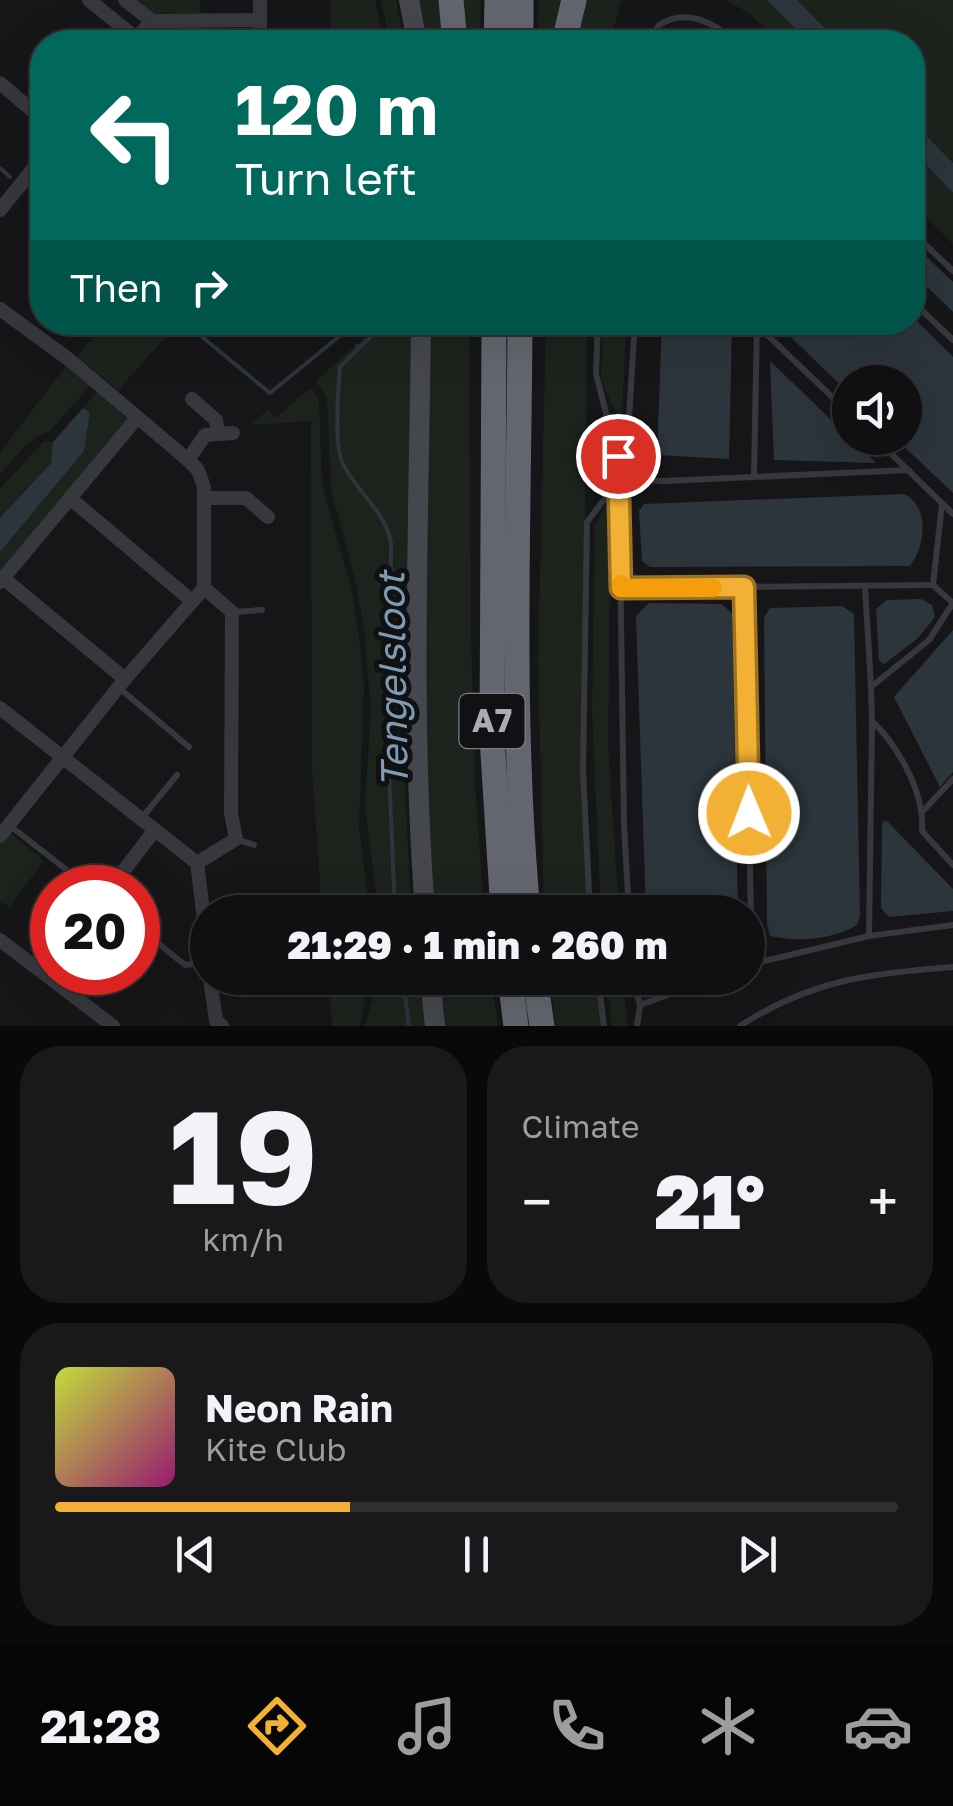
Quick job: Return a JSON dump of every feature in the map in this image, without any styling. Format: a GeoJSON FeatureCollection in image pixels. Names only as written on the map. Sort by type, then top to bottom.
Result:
{"type":"FeatureCollection","features":[{"type":"Feature","properties":{"kind":"highway"},"geometry":{"type":"LineString","coordinates":[[450,0],[454,30]]}},
{"type":"Feature","properties":{"kind":"highway"},"geometry":{"type":"LineString","coordinates":[[496,30],[497,0]]}},
{"type":"Feature","properties":{"kind":"highway"},"geometry":{"type":"LineString","coordinates":[[521,30],[522,0]]}},
{"type":"Feature","properties":{"kind":"highway"},"geometry":{"type":"LineString","coordinates":[[567,30],[574,0]]}},
{"type":"Feature","properties":{"kind":"highway","name":"A7"},"geometry":{"type":"LineString","coordinates":[[478,335],[493,530]]}},
{"type":"Feature","properties":{"kind":"highway","name":"A7"},"geometry":{"type":"LineString","coordinates":[[494,335],[492,737],[502,895]]}},
{"type":"Feature","properties":{"kind":"highway","name":"A7"},"geometry":{"type":"LineString","coordinates":[[520,335],[520,810],[527,895]]}},
{"type":"Feature","properties":{"kind":"highway","name":"A7"},"geometry":{"type":"LineString","coordinates":[[518,584],[536,335]]}},
{"type":"Feature","properties":{"kind":"highway"},"geometry":{"type":"LineString","coordinates":[[512,995],[516,1026]]}},
{"type":"Feature","properties":{"kind":"highway"},"geometry":{"type":"LineString","coordinates":[[537,995],[542,1026]]}},
{"type":"Feature","properties":{"kind":"street"},"geometry":{"type":"LineString","coordinates":[[90,0],[124,30]]}},
{"type":"Feature","properties":{"kind":"street"},"geometry":{"type":"LineString","coordinates":[[124,0],[152,21],[260,20]]}},
{"type":"Feature","properties":{"kind":"street"},"geometry":{"type":"LineString","coordinates":[[260,0],[260,30]]}},
{"type":"Feature","properties":{"kind":"street"},"geometry":{"type":"LineString","coordinates":[[409,0],[415,30]]}},
{"type":"Feature","properties":{"kind":"street"},"geometry":{"type":"LineString","coordinates":[[144,30],[152,21]]}},
{"type":"Feature","properties":{"kind":"street"},"geometry":{"type":"LineString","coordinates":[[0,83],[30,108]]}},
{"type":"Feature","properties":{"kind":"street"},"geometry":{"type":"LineString","coordinates":[[0,210],[30,173]]}},
{"type":"Feature","properties":{"kind":"street"},"geometry":{"type":"LineString","coordinates":[[0,308],[30,330]]}},
{"type":"Feature","properties":{"kind":"street"},"geometry":{"type":"LineString","coordinates":[[4,830],[121,683],[204,588],[203,478],[188,460],[36,335]]}},
{"type":"Feature","properties":{"kind":"street"},"geometry":{"type":"LineString","coordinates":[[421,335],[417,652],[424,895]]}},
{"type":"Feature","properties":{"kind":"street"},"geometry":{"type":"LineString","coordinates":[[188,460],[205,435],[225,432],[192,400]]}},
{"type":"Feature","properties":{"kind":"street"},"geometry":{"type":"LineString","coordinates":[[121,683],[2,580],[137,418]]}},
{"type":"Feature","properties":{"kind":"street"},"geometry":{"type":"LineString","coordinates":[[70,498],[192,601]]}},
{"type":"Feature","properties":{"kind":"street"},"geometry":{"type":"LineString","coordinates":[[204,498],[246,498],[268,517]]}},
{"type":"Feature","properties":{"kind":"street"},"geometry":{"type":"LineString","coordinates":[[197,862],[236,838],[231,813],[232,612],[204,588]]}},
{"type":"Feature","properties":{"kind":"street"},"geometry":{"type":"LineString","coordinates":[[0,708],[197,862],[201,895]]}},
{"type":"Feature","properties":{"kind":"street"},"geometry":{"type":"LineString","coordinates":[[128,865],[154,831]]}},
{"type":"Feature","properties":{"kind":"street"},"geometry":{"type":"LineString","coordinates":[[0,940],[30,963]]}},
{"type":"Feature","properties":{"kind":"street"},"geometry":{"type":"LineString","coordinates":[[72,995],[112,1026]]}},
{"type":"Feature","properties":{"kind":"street"},"geometry":{"type":"LineString","coordinates":[[212,995],[216,1024]]}},
{"type":"Feature","properties":{"kind":"street"},"geometry":{"type":"LineString","coordinates":[[432,995],[435,1026]]}},
{"type":"Feature","properties":{"kind":"lane"},"geometry":{"type":"LineString","coordinates":[[656,30],[668,19],[698,17],[721,30]]}},
{"type":"Feature","properties":{"kind":"lane"},"geometry":{"type":"LineString","coordinates":[[925,244],[953,271]]}},
{"type":"Feature","properties":{"kind":"lane"},"geometry":{"type":"LineString","coordinates":[[925,313],[953,340]]}},
{"type":"Feature","properties":{"kind":"lane"},"geometry":{"type":"LineString","coordinates":[[598,335],[596,374],[618,456],[628,895]]}},
{"type":"Feature","properties":{"kind":"lane"},"geometry":{"type":"LineString","coordinates":[[588,895],[583,770],[587,522],[626,465],[634,335]]}},
{"type":"Feature","properties":{"kind":"lane"},"geometry":{"type":"LineString","coordinates":[[754,476],[757,335]]}},
{"type":"Feature","properties":{"kind":"lane"},"geometry":{"type":"LineString","coordinates":[[769,335],[832,396]]}},
{"type":"Feature","properties":{"kind":"lane"},"geometry":{"type":"LineString","coordinates":[[894,455],[953,514]]}},
{"type":"Feature","properties":{"kind":"lane"},"geometry":{"type":"LineString","coordinates":[[619,480],[665,482],[910,470]]}},
{"type":"Feature","properties":{"kind":"lane"},"geometry":{"type":"LineString","coordinates":[[933,585],[942,504]]}},
{"type":"Feature","properties":{"kind":"lane"},"geometry":{"type":"LineString","coordinates":[[621,588],[933,585],[953,603],[929,640],[871,687]]}},
{"type":"Feature","properties":{"kind":"lane"},"geometry":{"type":"LineString","coordinates":[[864,586],[872,721],[869,936]]}},
{"type":"Feature","properties":{"kind":"lane"},"geometry":{"type":"LineString","coordinates":[[744,587],[749,895]]}},
{"type":"Feature","properties":{"kind":"lane"},"geometry":{"type":"LineString","coordinates":[[232,612],[262,610]]}},
{"type":"Feature","properties":{"kind":"lane"},"geometry":{"type":"LineString","coordinates":[[121,683],[189,747]]}},
{"type":"Feature","properties":{"kind":"lane"},"geometry":{"type":"LineString","coordinates":[[872,721],[888,736],[924,810],[922,831],[953,865]]}},
{"type":"Feature","properties":{"kind":"lane"},"geometry":{"type":"LineString","coordinates":[[140,820],[178,775]]}},
{"type":"Feature","properties":{"kind":"lane"},"geometry":{"type":"LineString","coordinates":[[924,810],[953,779]]}},
{"type":"Feature","properties":{"kind":"lane"},"geometry":{"type":"LineString","coordinates":[[4,830],[56,865]]}},
{"type":"Feature","properties":{"kind":"lane"},"geometry":{"type":"LineString","coordinates":[[236,838],[254,845]]}},
{"type":"Feature","properties":{"kind":"lane"},"geometry":{"type":"LineString","coordinates":[[765,960],[869,936],[953,925]]}},
{"type":"Feature","properties":{"kind":"lane"},"geometry":{"type":"LineString","coordinates":[[160,945],[185,965],[190,964]]}},
{"type":"Feature","properties":{"kind":"lane"},"geometry":{"type":"LineString","coordinates":[[740,1026],[810,990],[861,975],[953,967]]}},
{"type":"Feature","properties":{"kind":"lane"},"geometry":{"type":"LineString","coordinates":[[600,995],[604,1026]]}},
{"type":"Feature","properties":{"kind":"lane"},"geometry":{"type":"LineString","coordinates":[[636,1026],[640,1005],[637,995]]}},
{"type":"Feature","properties":{"kind":"lane"},"geometry":{"type":"LineString","coordinates":[[640,1005],[667,995]]}},
{"type":"Feature","properties":{"kind":"shaded area"},"geometry":{"type":"Polygon","coordinates":[[[130,0],[200,0],[201,14],[149,13],[130,0]]]}},
{"type":"Feature","properties":{"kind":"shaded area"},"geometry":{"type":"Polygon","coordinates":[[[331,0],[375,0],[381,30],[331,30],[331,0]]]}},
{"type":"Feature","properties":{"kind":"shaded area"},"geometry":{"type":"Polygon","coordinates":[[[381,0],[396,0],[402,30],[387,30],[381,0]]]}},
{"type":"Feature","properties":{"kind":"shaded area"},"geometry":{"type":"Polygon","coordinates":[[[418,0],[439,0],[442,30],[424,30],[418,0]]]}},
{"type":"Feature","properties":{"kind":"shaded area"},"geometry":{"type":"Polygon","coordinates":[[[455,0],[481,0],[480,30],[458,30],[455,0]]]}},
{"type":"Feature","properties":{"kind":"shaded area"},"geometry":{"type":"Polygon","coordinates":[[[538,0],[565,0],[558,30],[537,30],[538,0]]]}},
{"type":"Feature","properties":{"kind":"shaded area"},"geometry":{"type":"Polygon","coordinates":[[[586,0],[621,0],[613,30],[579,30],[586,0]]]}},
{"type":"Feature","properties":{"kind":"shaded area"},"geometry":{"type":"Polygon","coordinates":[[[726,0],[767,0],[796,30],[768,30],[726,0]]]}},
{"type":"Feature","properties":{"kind":"shaded area"},"geometry":{"type":"Polygon","coordinates":[[[767,0],[797,0],[826,30],[796,30],[767,0]]]}},
{"type":"Feature","properties":{"kind":"shaded area"},"geometry":{"type":"Polygon","coordinates":[[[797,0],[953,0],[953,163],[925,134],[925,30],[826,30],[797,0]]]}},
{"type":"Feature","properties":{"kind":"shaded area"},"geometry":{"type":"Polygon","coordinates":[[[160,27],[201,27],[201,30],[157,30],[160,27]]]}},
{"type":"Feature","properties":{"kind":"shaded area"},"geometry":{"type":"Polygon","coordinates":[[[925,134],[953,163],[953,193],[925,164],[925,134]]]}},
{"type":"Feature","properties":{"kind":"shaded area"},"geometry":{"type":"Polygon","coordinates":[[[925,164],[953,193],[953,244],[925,216],[925,164]]]}},
{"type":"Feature","properties":{"kind":"shaded area"},"geometry":{"type":"Polygon","coordinates":[[[925,255],[953,282],[953,312],[925,285],[925,255]]]}},
{"type":"Feature","properties":{"kind":"shaded area"},"geometry":{"type":"Polygon","coordinates":[[[925,329],[953,357],[953,493],[913,455],[922,455],[922,365],[832,365],[832,377],[789,335],[925,335],[925,329]]]}},
{"type":"Feature","properties":{"kind":"shaded area"},"geometry":{"type":"Polygon","coordinates":[[[94,335],[167,335],[118,390],[77,356],[94,335]]]}},
{"type":"Feature","properties":{"kind":"shaded area"},"geometry":{"type":"Polygon","coordinates":[[[368,335],[412,335],[403,746],[410,895],[377,895],[365,809],[371,708],[364,630],[331,489],[327,398],[316,381],[368,335]]]}},
{"type":"Feature","properties":{"kind":"shaded area"},"geometry":{"type":"Polygon","coordinates":[[[431,335],[469,335],[471,636],[483,895],[429,895],[424,723],[431,335]]]}},
{"type":"Feature","properties":{"kind":"shaded area"},"geometry":{"type":"Polygon","coordinates":[[[546,335],[587,335],[582,767],[591,895],[544,895],[538,661],[546,335]]]}},
{"type":"Feature","properties":{"kind":"shaded area"},"geometry":{"type":"Polygon","coordinates":[[[603,335],[626,335],[621,425],[601,379],[603,335]]]}},
{"type":"Feature","properties":{"kind":"shaded area"},"geometry":{"type":"Polygon","coordinates":[[[662,335],[732,335],[729,459],[657,455],[662,335]]]}},
{"type":"Feature","properties":{"kind":"shaded area"},"geometry":{"type":"Polygon","coordinates":[[[770,361],[832,421],[832,455],[868,455],[876,463],[774,460],[770,361]]]}},
{"type":"Feature","properties":{"kind":"shaded area"},"geometry":{"type":"Polygon","coordinates":[[[67,365],[91,385],[50,431],[29,443],[0,474],[0,452],[67,365]]]}},
{"type":"Feature","properties":{"kind":"shaded area"},"geometry":{"type":"Polygon","coordinates":[[[310,388],[319,400],[322,485],[351,587],[360,645],[364,687],[359,828],[368,895],[321,895],[312,768],[311,421],[250,425],[268,410],[276,418],[310,388]]]}},
{"type":"Feature","properties":{"kind":"shaded area"},"geometry":{"type":"Polygon","coordinates":[[[98,391],[131,419],[0,572],[0,552],[84,451],[90,414],[83,408],[98,391]]]}},
{"type":"Feature","properties":{"kind":"shaded area"},"geometry":{"type":"Polygon","coordinates":[[[83,408],[90,413],[84,451],[0,552],[0,518],[51,463],[53,442],[83,408]]]}},
{"type":"Feature","properties":{"kind":"shaded area"},"geometry":{"type":"Polygon","coordinates":[[[604,429],[612,453],[602,477],[604,429]]]}},
{"type":"Feature","properties":{"kind":"shaded area"},"geometry":{"type":"Polygon","coordinates":[[[44,441],[53,442],[51,463],[0,518],[0,489],[44,441]]]}},
{"type":"Feature","properties":{"kind":"shaded area"},"geometry":{"type":"Polygon","coordinates":[[[903,494],[918,507],[923,526],[910,566],[650,567],[642,561],[639,511],[644,504],[903,494]]]}},
{"type":"Feature","properties":{"kind":"shaded area"},"geometry":{"type":"Polygon","coordinates":[[[611,496],[608,744],[618,895],[600,895],[592,711],[595,525],[611,496]]]}},
{"type":"Feature","properties":{"kind":"shaded area"},"geometry":{"type":"Polygon","coordinates":[[[921,599],[932,605],[935,617],[917,639],[884,664],[879,661],[876,609],[887,600],[921,599]]]}},
{"type":"Feature","properties":{"kind":"shaded area"},"geometry":{"type":"Polygon","coordinates":[[[649,603],[721,604],[732,613],[738,895],[645,895],[636,616],[649,603]]]}},
{"type":"Feature","properties":{"kind":"shaded area"},"geometry":{"type":"Polygon","coordinates":[[[842,606],[854,614],[860,916],[857,925],[826,937],[770,936],[764,618],[770,608],[842,606]]]}},
{"type":"Feature","properties":{"kind":"shaded area"},"geometry":{"type":"Polygon","coordinates":[[[953,630],[953,772],[940,787],[894,697],[953,630]]]}},
{"type":"Feature","properties":{"kind":"shaded area"},"geometry":{"type":"Polygon","coordinates":[[[886,820],[953,889],[953,911],[889,917],[881,908],[882,823],[886,820]]]}},
{"type":"Feature","properties":{"kind":"shaded area"},"geometry":{"type":"Polygon","coordinates":[[[10,833],[44,861],[41,865],[30,865],[30,879],[9,907],[0,901],[0,845],[10,833]]]}},
{"type":"Feature","properties":{"kind":"shaded area"},"geometry":{"type":"Polygon","coordinates":[[[329,995],[366,995],[360,1026],[332,1026],[329,995]]]}},
{"type":"Feature","properties":{"kind":"shaded area"},"geometry":{"type":"Polygon","coordinates":[[[373,995],[423,995],[428,1026],[365,1026],[373,995]]]}},
{"type":"Feature","properties":{"kind":"shaded area"},"geometry":{"type":"Polygon","coordinates":[[[439,995],[493,995],[498,1026],[444,1026],[439,995]]]}},
{"type":"Feature","properties":{"kind":"shaded area"},"geometry":{"type":"Polygon","coordinates":[[[551,995],[600,995],[605,1026],[556,1026],[551,995]]]}},
{"type":"Feature","properties":{"kind":"shaded area"},"geometry":{"type":"Polygon","coordinates":[[[609,995],[624,995],[627,1026],[612,1026],[609,995]]]}},
{"type":"Feature","properties":{"kind":"waterway"},"geometry":{"type":"LineString","coordinates":[[0,168],[10,177]]}},
{"type":"Feature","properties":{"kind":"waterway"},"geometry":{"type":"LineString","coordinates":[[200,335],[270,393],[341,335]]}},
{"type":"Feature","properties":{"kind":"waterway","name":"Tengelsloot"},"geometry":{"type":"LineString","coordinates":[[360,347],[372,335]]}},
{"type":"Feature","properties":{"kind":"waterway","name":"Tengelsloot"},"geometry":{"type":"LineString","coordinates":[[357,346],[340,367],[338,442],[342,462],[383,522],[391,544],[389,770],[394,895]]}},
{"type":"Feature","properties":{"kind":"waterway","name":"Tengelsloot"},"geometry":{"type":"LineString","coordinates":[[405,995],[409,1026]]}},
{"type":"Feature","properties":{"kind":"slow traffic"},"geometry":{"type":"LineString","coordinates":[[621,584],[621,588],[713,588]]}},
{"type":"Feature","properties":{"kind":"route"},"geometry":{"type":"LineString","coordinates":[[618,456],[621,588],[744,587],[749,813]]}}]}
